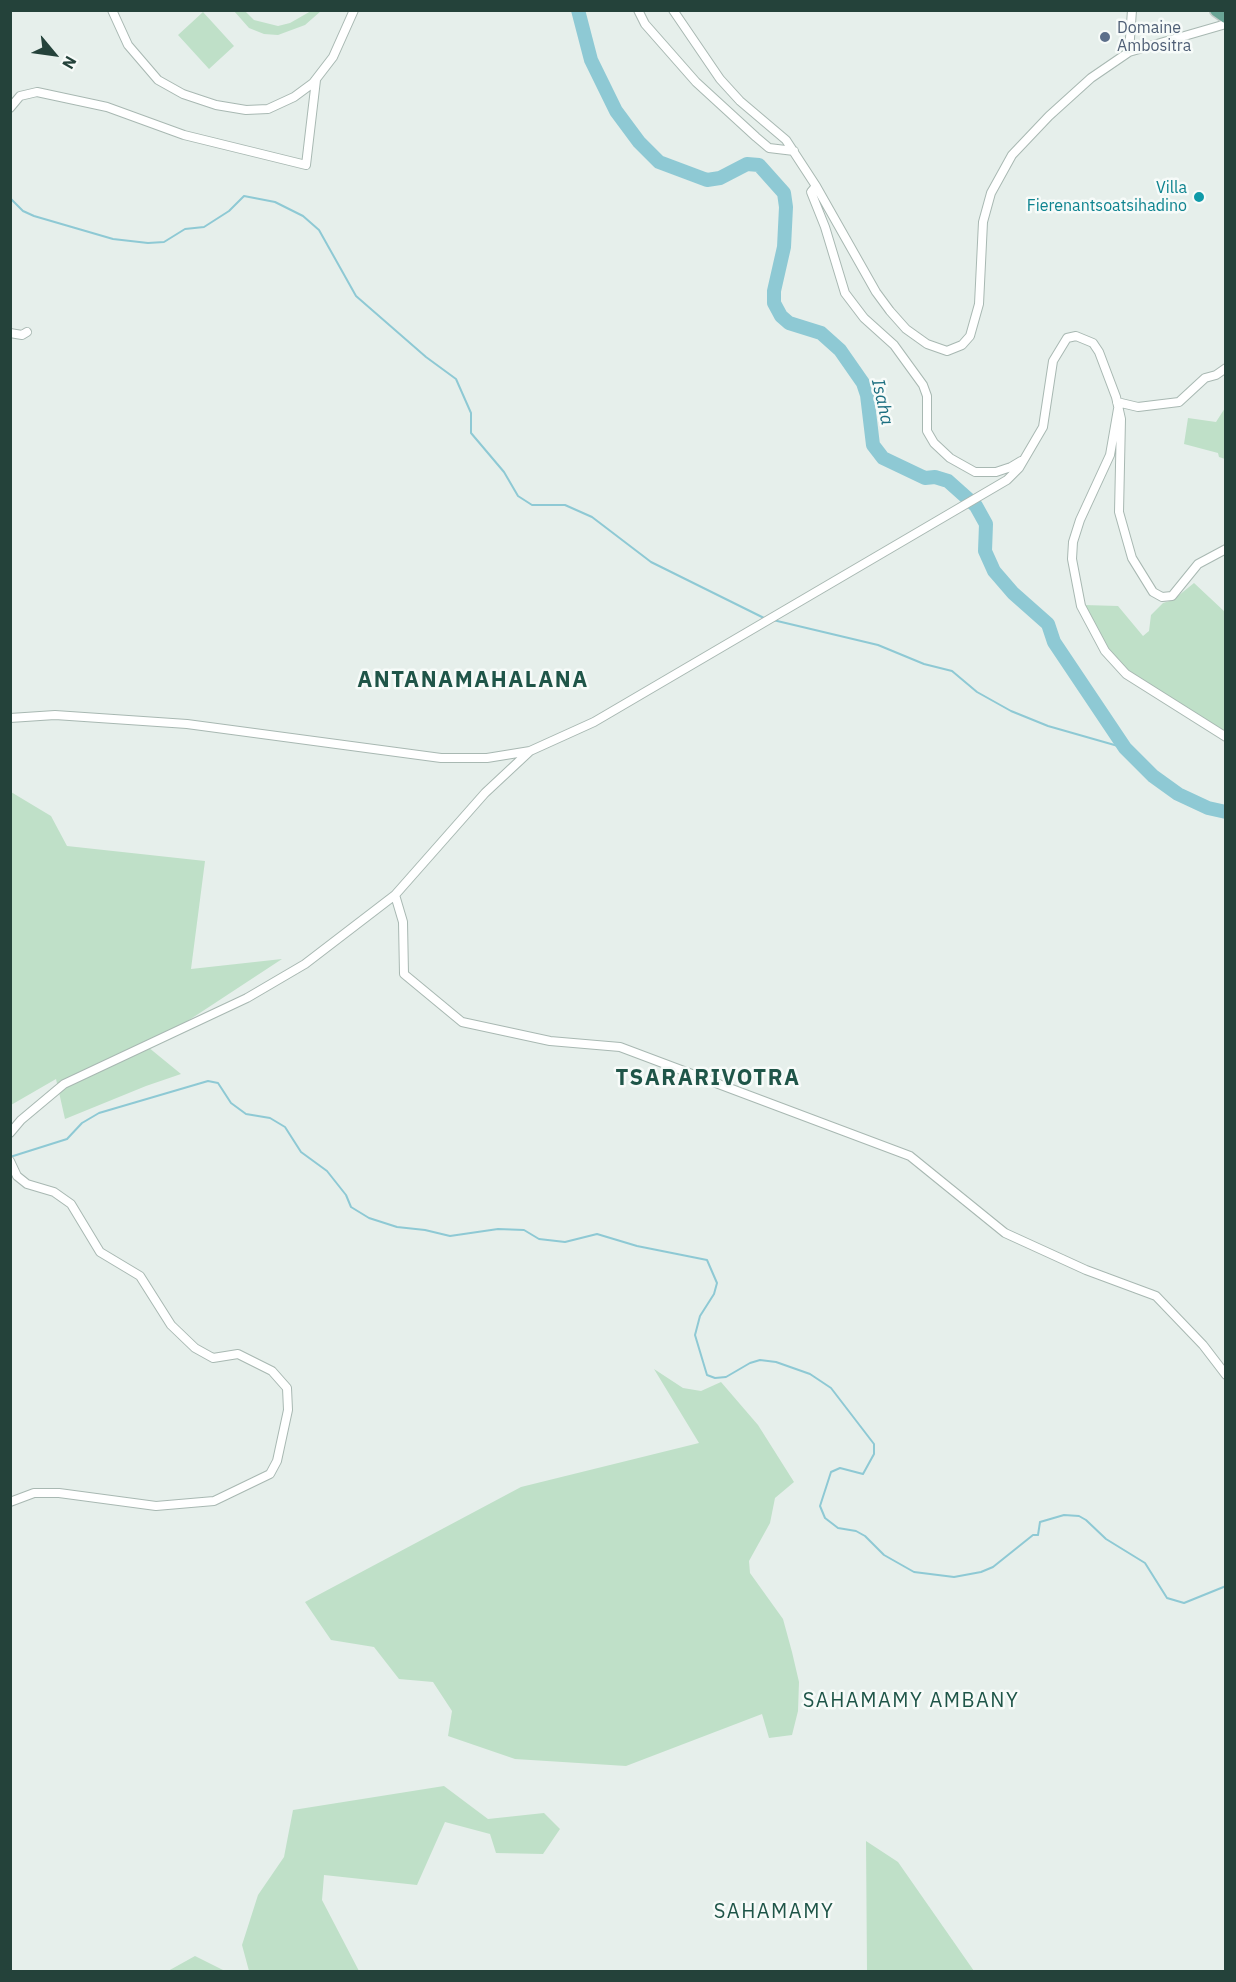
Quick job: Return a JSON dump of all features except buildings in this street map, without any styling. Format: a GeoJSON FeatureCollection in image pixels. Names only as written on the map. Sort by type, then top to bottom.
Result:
{"type":"FeatureCollection","features":[{"type":"Feature","properties":{"kind":"main road"},"geometry":{"type":"LineString","coordinates":[[1216,10],[1226,17]]}},
{"type":"Feature","properties":{"kind":"street"},"geometry":{"type":"LineString","coordinates":[[112,10],[128,45],[158,80],[183,94],[216,105],[246,110],[268,109],[294,97],[316,80],[333,57],[354,10]]}},
{"type":"Feature","properties":{"kind":"street"},"geometry":{"type":"LineString","coordinates":[[638,10],[645,24],[696,82],[756,137],[769,148],[794,151]]}},
{"type":"Feature","properties":{"kind":"street"},"geometry":{"type":"LineString","coordinates":[[673,10],[720,80],[740,101],[786,140],[794,151],[876,292],[898,320],[927,344],[948,351],[962,345],[970,336],[979,304],[983,222],[991,193],[1012,155],[1049,116],[1091,78],[1129,52],[1226,24]]}},
{"type":"Feature","properties":{"kind":"street"},"geometry":{"type":"LineString","coordinates":[[1129,52],[1132,10]]}},
{"type":"Feature","properties":{"kind":"street"},"geometry":{"type":"LineString","coordinates":[[10,108],[20,96],[37,92],[106,107],[184,135],[306,165],[316,80]]}},
{"type":"Feature","properties":{"kind":"street"},"geometry":{"type":"LineString","coordinates":[[816,186],[811,192],[825,227],[844,293],[864,318],[901,353],[923,385],[927,396],[927,431],[934,443],[957,463],[975,472],[996,472],[1011,467],[1025,458]]}},
{"type":"Feature","properties":{"kind":"street"},"geometry":{"type":"LineString","coordinates":[[10,333],[22,335],[27,332]]}},
{"type":"Feature","properties":{"kind":"street"},"geometry":{"type":"LineString","coordinates":[[10,718],[55,715],[187,724],[441,758],[487,758],[530,751],[594,722],[1007,480],[1025,458],[1044,426],[1053,361],[1067,338],[1083,337],[1093,343],[1099,352],[1118,405],[1122,419],[1119,512],[1132,558],[1153,592],[1162,597],[1172,596],[1198,564],[1226,549]]}},
{"type":"Feature","properties":{"kind":"street"},"geometry":{"type":"LineString","coordinates":[[1118,405],[1138,407],[1179,402],[1205,378],[1216,375],[1226,368]]}},
{"type":"Feature","properties":{"kind":"street"},"geometry":{"type":"LineString","coordinates":[[1118,405],[1110,455],[1080,520],[1073,542],[1072,559],[1082,606],[1105,651],[1126,674],[1226,737]]}},
{"type":"Feature","properties":{"kind":"street"},"geometry":{"type":"LineString","coordinates":[[10,1133],[21,1120],[64,1084],[247,998],[305,964],[395,895],[485,793],[530,751]]}},
{"type":"Feature","properties":{"kind":"street"},"geometry":{"type":"LineString","coordinates":[[395,895],[403,922],[404,974],[462,1022],[550,1041],[620,1047],[910,1156],[1005,1233],[1086,1270],[1156,1296],[1203,1345],[1226,1375]]}},
{"type":"Feature","properties":{"kind":"street"},"geometry":{"type":"LineString","coordinates":[[10,1161],[17,1176],[27,1184],[54,1192],[71,1204],[100,1252],[140,1276],[171,1325],[195,1348],[213,1358],[238,1354],[272,1371],[287,1388],[288,1410],[277,1461],[270,1474],[214,1501],[156,1506],[59,1493],[34,1493],[10,1502]]}},
{"type":"Feature","properties":{"kind":"green space"},"geometry":{"type":"Polygon","coordinates":[[[234,11],[245,11],[254,20],[278,26],[290,23],[311,11],[321,11],[305,25],[278,35],[264,34],[249,28],[234,11]]]}},
{"type":"Feature","properties":{"kind":"green space"},"geometry":{"type":"Polygon","coordinates":[[[203,12],[234,46],[209,69],[178,35],[203,12]]]}},
{"type":"Feature","properties":{"kind":"green space"},"geometry":{"type":"Polygon","coordinates":[[[1225,408],[1225,459],[1219,457],[1218,453],[1184,444],[1188,418],[1216,422],[1225,408]]]}},
{"type":"Feature","properties":{"kind":"green space"},"geometry":{"type":"Polygon","coordinates":[[[1194,583],[1225,612],[1225,734],[1128,672],[1107,649],[1084,605],[1118,606],[1143,636],[1149,631],[1151,615],[1163,603],[1173,600],[1194,583]]]}},
{"type":"Feature","properties":{"kind":"green space"},"geometry":{"type":"Polygon","coordinates":[[[11,792],[51,816],[67,846],[205,861],[191,969],[282,959],[148,1047],[181,1074],[65,1119],[56,1079],[11,1105],[11,792]]]}},
{"type":"Feature","properties":{"kind":"green space"},"geometry":{"type":"Polygon","coordinates":[[[654,1369],[683,1388],[701,1391],[721,1382],[758,1425],[794,1482],[775,1498],[770,1523],[749,1561],[750,1573],[783,1619],[792,1652],[799,1682],[798,1711],[792,1735],[769,1738],[762,1714],[626,1766],[515,1759],[448,1736],[452,1711],[433,1682],[399,1679],[374,1647],[331,1640],[305,1602],[521,1487],[699,1443],[654,1369]]]}},
{"type":"Feature","properties":{"kind":"green space"},"geometry":{"type":"Polygon","coordinates":[[[444,1786],[488,1819],[544,1813],[560,1829],[543,1854],[496,1853],[490,1834],[445,1822],[417,1885],[324,1875],[322,1900],[359,1971],[249,1971],[242,1945],[258,1895],[284,1857],[293,1810],[444,1786]]]}},
{"type":"Feature","properties":{"kind":"green space"},"geometry":{"type":"Polygon","coordinates":[[[866,1841],[898,1862],[974,1971],[867,1971],[866,1841]]]}},
{"type":"Feature","properties":{"kind":"green space"},"geometry":{"type":"Polygon","coordinates":[[[195,1956],[225,1971],[168,1971],[195,1956]]]}},
{"type":"Feature","properties":{"kind":"waterway","name":"Isaha"},"geometry":{"type":"LineString","coordinates":[[578,10],[591,60],[616,111],[639,142],[659,162],[707,180],[720,178],[747,164],[759,165],[784,193],[786,207],[784,247],[774,291],[774,303],[781,316],[789,323],[821,333],[840,350],[863,383],[867,395],[873,445],[883,458],[925,478],[935,477],[948,481],[976,506],[986,524],[985,551],[994,571],[1013,593],[1048,624],[1054,642],[1125,748],[1153,776],[1178,794],[1208,808],[1226,812]]}},
{"type":"Feature","properties":{"kind":"waterway"},"geometry":{"type":"LineString","coordinates":[[10,198],[23,211],[34,216],[113,239],[148,243],[164,242],[185,229],[204,227],[229,211],[244,196],[275,202],[303,216],[319,230],[356,296],[426,357],[456,379],[471,413],[471,433],[504,472],[518,496],[532,505],[565,505],[592,517],[651,562],[764,618]]}},
{"type":"Feature","properties":{"kind":"waterway"},"geometry":{"type":"LineString","coordinates":[[773,620],[878,645],[924,664],[952,671],[977,692],[1011,711],[1048,726],[1125,748]]}},
{"type":"Feature","properties":{"kind":"waterway"},"geometry":{"type":"LineString","coordinates":[[10,1157],[67,1139],[82,1123],[99,1113],[208,1081],[218,1083],[231,1103],[246,1114],[270,1118],[285,1127],[301,1152],[327,1171],[346,1195],[351,1207],[369,1218],[397,1227],[450,1236],[498,1229],[524,1230],[539,1239],[565,1242],[597,1234],[637,1246],[707,1260],[717,1283],[714,1294],[700,1316],[695,1335],[707,1375],[715,1378],[726,1377],[760,1360],[776,1362],[810,1374],[831,1388],[874,1444],[874,1454],[863,1474],[840,1468],[831,1472],[820,1506],[825,1518],[838,1528],[856,1531],[865,1536],[884,1555],[914,1572],[954,1577],[981,1572],[993,1567],[1033,1535],[1038,1535],[1040,1522],[1064,1515],[1079,1516],[1086,1520],[1106,1539],[1145,1563],[1167,1598],[1184,1603],[1226,1586]]}},
{"type":"Feature","properties":{"kind":"place","name":"Domaine Ambositra"},"geometry":{"type":"Point","coordinates":[1105,37]}},
{"type":"Feature","properties":{"kind":"place","name":"Villa Fierenantsoatsihadino"},"geometry":{"type":"Point","coordinates":[1199,197]}},
{"type":"Feature","properties":{"kind":"district","name":"ANTANAMAHALANA"},"geometry":{"type":"Point","coordinates":[473,681]}},
{"type":"Feature","properties":{"kind":"district","name":"TSARARIVOTRA"},"geometry":{"type":"Point","coordinates":[708,1079]}},
{"type":"Feature","properties":{"kind":"district","name":"SAHAMAMY AMBANY"},"geometry":{"type":"Point","coordinates":[911,1701]}},
{"type":"Feature","properties":{"kind":"district","name":"SAHAMAMY"},"geometry":{"type":"Point","coordinates":[774,1912]}}]}
